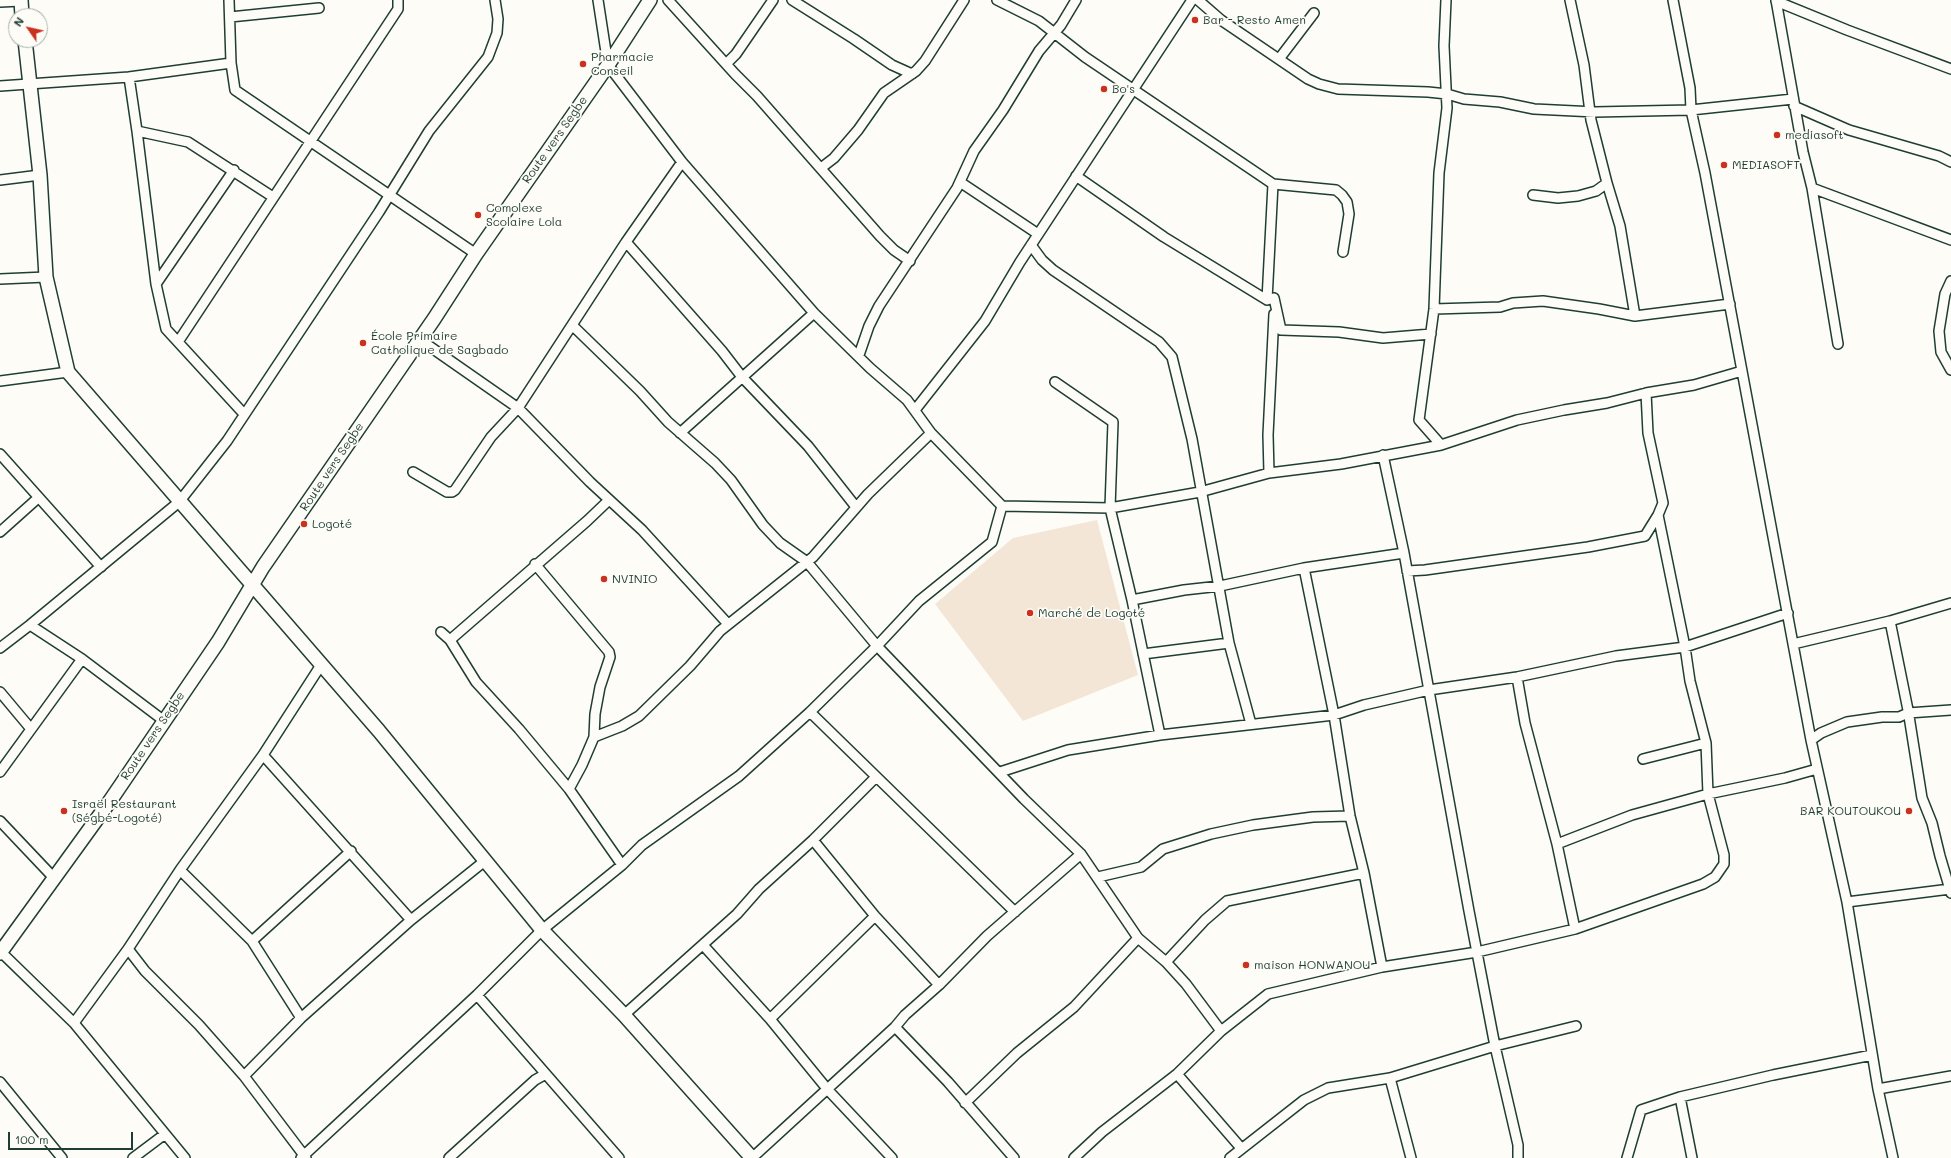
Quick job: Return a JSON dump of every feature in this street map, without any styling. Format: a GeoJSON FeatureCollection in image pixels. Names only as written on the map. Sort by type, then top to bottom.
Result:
{"type":"FeatureCollection","features":[{"type":"Feature","properties":{"kind":"street"},"geometry":{"type":"LineString","coordinates":[[229,0],[231,63],[235,90],[476,254]]}},
{"type":"Feature","properties":{"kind":"street"},"geometry":{"type":"LineString","coordinates":[[178,342],[398,9],[398,0]]}},
{"type":"Feature","properties":{"kind":"street"},"geometry":{"type":"LineString","coordinates":[[0,648],[179,502],[227,441],[389,195],[429,131],[488,57],[497,33],[498,19],[495,0]]}},
{"type":"Feature","properties":{"kind":"street"},"geometry":{"type":"LineString","coordinates":[[598,0],[608,65],[682,162],[814,313],[915,410],[931,433],[1002,506],[1110,508],[1200,492],[1269,473],[1341,464],[1441,445],[1517,420],[1607,403],[1646,393],[1694,385],[1742,371]]}},
{"type":"Feature","properties":{"kind":"street","name":"Route vers Segbe"},"geometry":{"type":"LineString","coordinates":[[0,952],[110,801],[163,720],[218,642],[253,584],[476,254],[608,65],[650,0]]}},
{"type":"Feature","properties":{"kind":"street"},"geometry":{"type":"LineString","coordinates":[[668,0],[757,96],[772,115],[821,168],[880,236],[894,250],[910,261]]}},
{"type":"Feature","properties":{"kind":"street"},"geometry":{"type":"LineString","coordinates":[[726,64],[736,54],[772,0]]}},
{"type":"Feature","properties":{"kind":"street"},"geometry":{"type":"LineString","coordinates":[[792,0],[892,65],[912,74]]}},
{"type":"Feature","properties":{"kind":"street"},"geometry":{"type":"LineString","coordinates":[[821,168],[834,158],[858,130],[884,93],[912,74],[925,61],[964,0]]}},
{"type":"Feature","properties":{"kind":"street"},"geometry":{"type":"LineString","coordinates":[[997,0],[1039,21],[1133,89],[1273,184],[1336,190],[1347,202],[1349,214],[1343,252]]}},
{"type":"Feature","properties":{"kind":"street"},"geometry":{"type":"LineString","coordinates":[[859,355],[863,340],[872,319],[960,182],[974,151],[1039,51],[1055,33],[1076,0]]}},
{"type":"Feature","properties":{"kind":"street"},"geometry":{"type":"LineString","coordinates":[[915,410],[985,321],[1038,234],[1192,0]]}},
{"type":"Feature","properties":{"kind":"street"},"geometry":{"type":"LineString","coordinates":[[1198,0],[1221,20],[1308,79],[1319,84],[1338,89],[1381,89],[1447,94],[1464,99],[1500,102],[1534,109],[1590,112],[1691,110],[1794,102],[1849,130],[1939,156],[1951,162]]}},
{"type":"Feature","properties":{"kind":"street"},"geometry":{"type":"LineString","coordinates":[[1441,445],[1419,420],[1434,309],[1439,173],[1444,139],[1447,94],[1444,46],[1446,0]]}},
{"type":"Feature","properties":{"kind":"street"},"geometry":{"type":"LineString","coordinates":[[1570,0],[1584,65],[1590,112],[1606,183],[1620,226],[1635,316]]}},
{"type":"Feature","properties":{"kind":"street"},"geometry":{"type":"LineString","coordinates":[[1673,0],[1690,88],[1691,110],[1705,173],[1730,304],[1811,740],[1847,902],[1878,1089],[1893,1158]]}},
{"type":"Feature","properties":{"kind":"street"},"geometry":{"type":"LineString","coordinates":[[1776,0],[1847,30],[1951,69]]}},
{"type":"Feature","properties":{"kind":"street"},"geometry":{"type":"LineString","coordinates":[[1776,0],[1803,152],[1812,188],[1838,344]]}},
{"type":"Feature","properties":{"kind":"street"},"geometry":{"type":"LineString","coordinates":[[0,2],[21,1]]}},
{"type":"Feature","properties":{"kind":"street"},"geometry":{"type":"LineString","coordinates":[[230,18],[318,8]]}},
{"type":"Feature","properties":{"kind":"street"},"geometry":{"type":"LineString","coordinates":[[1280,59],[1314,13]]}},
{"type":"Feature","properties":{"kind":"street"},"geometry":{"type":"LineString","coordinates":[[25,48],[40,175],[46,277],[68,372],[179,502],[253,584],[379,731],[542,930],[624,1015],[752,1158],[895,1028],[905,1015],[939,985],[987,936],[1081,854]]}},
{"type":"Feature","properties":{"kind":"street"},"geometry":{"type":"LineString","coordinates":[[0,86],[129,77],[231,63]]}},
{"type":"Feature","properties":{"kind":"street"},"geometry":{"type":"LineString","coordinates":[[129,77],[138,131],[156,284],[166,329],[244,414]]}},
{"type":"Feature","properties":{"kind":"street"},"geometry":{"type":"LineString","coordinates":[[138,131],[188,142],[234,170],[273,197]]}},
{"type":"Feature","properties":{"kind":"street"},"geometry":{"type":"LineString","coordinates":[[413,472],[447,492],[452,492],[491,437],[518,408],[626,242],[682,162]]}},
{"type":"Feature","properties":{"kind":"street"},"geometry":{"type":"LineString","coordinates":[[156,284],[234,170]]}},
{"type":"Feature","properties":{"kind":"street"},"geometry":{"type":"LineString","coordinates":[[0,180],[40,175]]}},
{"type":"Feature","properties":{"kind":"street"},"geometry":{"type":"LineString","coordinates":[[1076,176],[1164,237],[1271,299],[1281,330],[1339,332],[1383,338],[1431,334]]}},
{"type":"Feature","properties":{"kind":"street"},"geometry":{"type":"LineString","coordinates":[[960,182],[1038,234]]}},
{"type":"Feature","properties":{"kind":"street"},"geometry":{"type":"LineString","coordinates":[[1533,195],[1558,198],[1578,196],[1596,191],[1606,183]]}},
{"type":"Feature","properties":{"kind":"street"},"geometry":{"type":"LineString","coordinates":[[1269,473],[1268,434],[1273,184]]}},
{"type":"Feature","properties":{"kind":"street"},"geometry":{"type":"LineString","coordinates":[[1812,188],[1951,240]]}},
{"type":"Feature","properties":{"kind":"street"},"geometry":{"type":"LineString","coordinates":[[626,242],[722,350],[742,377],[808,446],[856,507]]}},
{"type":"Feature","properties":{"kind":"street"},"geometry":{"type":"LineString","coordinates":[[1031,245],[1042,260],[1053,270],[1147,333],[1168,351],[1172,357],[1192,439],[1200,492],[1220,586],[1229,643],[1251,724]]}},
{"type":"Feature","properties":{"kind":"street"},"geometry":{"type":"LineString","coordinates":[[0,279],[46,277]]}},
{"type":"Feature","properties":{"kind":"street"},"geometry":{"type":"LineString","coordinates":[[1951,281],[1945,294],[1939,331],[1941,352],[1951,370]]}},
{"type":"Feature","properties":{"kind":"street"},"geometry":{"type":"LineString","coordinates":[[1434,309],[1500,307],[1513,303],[1543,301],[1570,304],[1635,316],[1730,304]]}},
{"type":"Feature","properties":{"kind":"street"},"geometry":{"type":"LineString","coordinates":[[680,433],[725,395],[742,377],[814,313]]}},
{"type":"Feature","properties":{"kind":"street"},"geometry":{"type":"LineString","coordinates":[[572,325],[640,391],[680,433],[715,463],[731,480],[763,525],[780,543],[807,562],[877,646],[1000,772],[1024,799],[1081,854],[1138,938],[1166,962],[1186,984],[1221,1031]]}},
{"type":"Feature","properties":{"kind":"street"},"geometry":{"type":"LineString","coordinates":[[420,339],[518,408],[609,500],[642,530],[728,624]]}},
{"type":"Feature","properties":{"kind":"street"},"geometry":{"type":"LineString","coordinates":[[0,381],[68,372]]}},
{"type":"Feature","properties":{"kind":"street"},"geometry":{"type":"LineString","coordinates":[[1055,382],[1113,422],[1110,508],[1132,600],[1160,735]]}},
{"type":"Feature","properties":{"kind":"street"},"geometry":{"type":"LineString","coordinates":[[1407,571],[1425,570],[1588,547],[1645,536],[1663,503],[1648,434],[1646,393]]}},
{"type":"Feature","properties":{"kind":"street"},"geometry":{"type":"LineString","coordinates":[[594,737],[622,726],[639,716],[690,666],[728,624],[807,562],[823,546],[856,507],[931,433]]}},
{"type":"Feature","properties":{"kind":"street"},"geometry":{"type":"LineString","coordinates":[[0,454],[101,567]]}},
{"type":"Feature","properties":{"kind":"street"},"geometry":{"type":"LineString","coordinates":[[1383,455],[1404,553],[1495,1046],[1518,1145],[1518,1158]]}},
{"type":"Feature","properties":{"kind":"street"},"geometry":{"type":"LineString","coordinates":[[0,532],[38,498]]}},
{"type":"Feature","properties":{"kind":"street"},"geometry":{"type":"LineString","coordinates":[[450,640],[499,598],[535,564],[587,521],[609,500]]}},
{"type":"Feature","properties":{"kind":"street"},"geometry":{"type":"LineString","coordinates":[[128,949],[145,971],[199,1026],[244,1076],[304,1157],[477,995],[542,930],[622,865],[642,845],[739,776],[810,712],[877,646],[919,601],[992,542],[1002,506]]}},
{"type":"Feature","properties":{"kind":"street"},"geometry":{"type":"LineString","coordinates":[[1074,1158],[1102,1132],[1177,1074],[1221,1031],[1268,994],[1382,967],[1477,952],[1576,929],[1703,884],[1715,877],[1724,864],[1724,855],[1708,794],[1706,743],[1690,681],[1685,647],[1658,514]]}},
{"type":"Feature","properties":{"kind":"street"},"geometry":{"type":"LineString","coordinates":[[1132,600],[1184,590],[1220,586],[1304,568],[1404,553]]}},
{"type":"Feature","properties":{"kind":"street"},"geometry":{"type":"LineString","coordinates":[[535,564],[609,652],[610,657],[600,687],[595,714],[594,737],[582,765],[569,789]]}},
{"type":"Feature","properties":{"kind":"street"},"geometry":{"type":"LineString","coordinates":[[1304,568],[1334,715],[1350,816],[1364,873],[1382,967]]}},
{"type":"Feature","properties":{"kind":"street"},"geometry":{"type":"LineString","coordinates":[[1793,644],[1890,621],[1951,603]]}},
{"type":"Feature","properties":{"kind":"street"},"geometry":{"type":"LineString","coordinates":[[1000,772],[1068,750],[1160,735],[1334,715],[1364,705],[1429,690],[1517,677],[1616,656],[1685,647],[1788,613]]}},
{"type":"Feature","properties":{"kind":"street"},"geometry":{"type":"LineString","coordinates":[[1847,902],[1951,891],[1932,823],[1922,798],[1908,713],[1890,621]]}},
{"type":"Feature","properties":{"kind":"street"},"geometry":{"type":"LineString","coordinates":[[30,625],[82,660],[163,720]]}},
{"type":"Feature","properties":{"kind":"street"},"geometry":{"type":"LineString","coordinates":[[441,632],[450,640],[476,682],[519,729],[569,789],[622,865]]}},
{"type":"Feature","properties":{"kind":"street"},"geometry":{"type":"LineString","coordinates":[[1142,654],[1229,643]]}},
{"type":"Feature","properties":{"kind":"street"},"geometry":{"type":"LineString","coordinates":[[0,772],[82,660]]}},
{"type":"Feature","properties":{"kind":"street"},"geometry":{"type":"LineString","coordinates":[[74,1023],[128,949],[180,870],[263,755],[321,665]]}},
{"type":"Feature","properties":{"kind":"street"},"geometry":{"type":"LineString","coordinates":[[1517,677],[1525,723],[1557,844],[1576,929]]}},
{"type":"Feature","properties":{"kind":"street"},"geometry":{"type":"LineString","coordinates":[[0,692],[31,729]]}},
{"type":"Feature","properties":{"kind":"street"},"geometry":{"type":"LineString","coordinates":[[1811,740],[1821,733],[1847,722],[1882,717],[1899,717],[1908,713],[1951,710]]}},
{"type":"Feature","properties":{"kind":"street"},"geometry":{"type":"LineString","coordinates":[[810,712],[1015,912]]}},
{"type":"Feature","properties":{"kind":"street"},"geometry":{"type":"LineString","coordinates":[[1643,759],[1706,743]]}},
{"type":"Feature","properties":{"kind":"street"},"geometry":{"type":"LineString","coordinates":[[263,755],[412,920]]}},
{"type":"Feature","properties":{"kind":"street"},"geometry":{"type":"LineString","coordinates":[[1557,844],[1632,815],[1708,794],[1785,778],[1818,769]]}},
{"type":"Feature","properties":{"kind":"street"},"geometry":{"type":"LineString","coordinates":[[624,1015],[737,914],[759,889],[813,840],[876,777]]}},
{"type":"Feature","properties":{"kind":"street"},"geometry":{"type":"LineString","coordinates":[[1098,877],[1141,867],[1163,849],[1211,834],[1261,824],[1313,817],[1350,816]]}},
{"type":"Feature","properties":{"kind":"street"},"geometry":{"type":"LineString","coordinates":[[0,821],[54,878]]}},
{"type":"Feature","properties":{"kind":"street"},"geometry":{"type":"LineString","coordinates":[[813,840],[875,916],[939,985]]}},
{"type":"Feature","properties":{"kind":"street"},"geometry":{"type":"LineString","coordinates":[[252,941],[350,851]]}},
{"type":"Feature","properties":{"kind":"street"},"geometry":{"type":"LineString","coordinates":[[244,1076],[301,1018],[412,920],[486,860]]}},
{"type":"Feature","properties":{"kind":"street"},"geometry":{"type":"LineString","coordinates":[[180,870],[252,941],[301,1018]]}},
{"type":"Feature","properties":{"kind":"street"},"geometry":{"type":"LineString","coordinates":[[1166,962],[1205,920],[1227,901],[1364,873]]}},
{"type":"Feature","properties":{"kind":"street"},"geometry":{"type":"LineString","coordinates":[[770,1019],[875,916]]}},
{"type":"Feature","properties":{"kind":"street"},"geometry":{"type":"LineString","coordinates":[[965,1103],[1017,1053],[1074,1007],[1138,938]]}},
{"type":"Feature","properties":{"kind":"street"},"geometry":{"type":"LineString","coordinates":[[704,945],[770,1019],[828,1090],[892,1158]]}},
{"type":"Feature","properties":{"kind":"street"},"geometry":{"type":"LineString","coordinates":[[0,952],[74,1023],[185,1158]]}},
{"type":"Feature","properties":{"kind":"street"},"geometry":{"type":"LineString","coordinates":[[477,995],[613,1156]]}},
{"type":"Feature","properties":{"kind":"street"},"geometry":{"type":"LineString","coordinates":[[1230,1158],[1304,1100],[1328,1088],[1390,1078],[1495,1046],[1576,1026]]}},
{"type":"Feature","properties":{"kind":"street"},"geometry":{"type":"LineString","coordinates":[[895,1028],[1014,1158]]}},
{"type":"Feature","properties":{"kind":"street"},"geometry":{"type":"LineString","coordinates":[[1627,1158],[1641,1110],[1680,1097],[1773,1075],[1872,1055]]}},
{"type":"Feature","properties":{"kind":"street"},"geometry":{"type":"LineString","coordinates":[[1177,1074],[1242,1148]]}},
{"type":"Feature","properties":{"kind":"street"},"geometry":{"type":"LineString","coordinates":[[449,1158],[535,1080],[544,1075]]}},
{"type":"Feature","properties":{"kind":"street"},"geometry":{"type":"LineString","coordinates":[[1878,1089],[1951,1076]]}},
{"type":"Feature","properties":{"kind":"street"},"geometry":{"type":"LineString","coordinates":[[1390,1078],[1411,1158]]}},
{"type":"Feature","properties":{"kind":"street"},"geometry":{"type":"LineString","coordinates":[[0,1082],[62,1158]]}},
{"type":"Feature","properties":{"kind":"street"},"geometry":{"type":"LineString","coordinates":[[1680,1097],[1692,1158]]}},
{"type":"Feature","properties":{"kind":"street"},"geometry":{"type":"LineString","coordinates":[[133,1158],[165,1134]]}},
{"type":"Feature","properties":{"kind":"shaded area","name":"Marché de Logoté"},"geometry":{"type":"Polygon","coordinates":[[[1097,520],[1138,675],[1023,721],[935,604],[1013,538],[1097,520]]]}},
{"type":"Feature","properties":{"kind":"place","name":"Bar - Resto Amen"},"geometry":{"type":"Point","coordinates":[1195,20]}},
{"type":"Feature","properties":{"kind":"place","name":"Pharmacie Conseil"},"geometry":{"type":"Point","coordinates":[583,64]}},
{"type":"Feature","properties":{"kind":"place","name":"Bo's"},"geometry":{"type":"Point","coordinates":[1104,89]}},
{"type":"Feature","properties":{"kind":"place","name":"mediasoft"},"geometry":{"type":"Point","coordinates":[1777,135]}},
{"type":"Feature","properties":{"kind":"place","name":"MEDIASOFT"},"geometry":{"type":"Point","coordinates":[1724,165]}},
{"type":"Feature","properties":{"kind":"place","name":"Comolexe Scolaire Lola"},"geometry":{"type":"Point","coordinates":[478,215]}},
{"type":"Feature","properties":{"kind":"place","name":"École Primaire Catholique de Sagbado"},"geometry":{"type":"Point","coordinates":[363,343]}},
{"type":"Feature","properties":{"kind":"place","name":"Logoté"},"geometry":{"type":"Point","coordinates":[304,524]}},
{"type":"Feature","properties":{"kind":"place","name":"NVINIO"},"geometry":{"type":"Point","coordinates":[604,579]}},
{"type":"Feature","properties":{"kind":"place","name":"Marché de Logoté"},"geometry":{"type":"Point","coordinates":[1030,613]}},
{"type":"Feature","properties":{"kind":"place","name":"Israël Restaurant (Ségbé-Logoté)"},"geometry":{"type":"Point","coordinates":[64,811]}},
{"type":"Feature","properties":{"kind":"place","name":"BAR KOUTOUKOU"},"geometry":{"type":"Point","coordinates":[1909,811]}},
{"type":"Feature","properties":{"kind":"place","name":"maison HONWANOU"},"geometry":{"type":"Point","coordinates":[1246,965]}}]}
